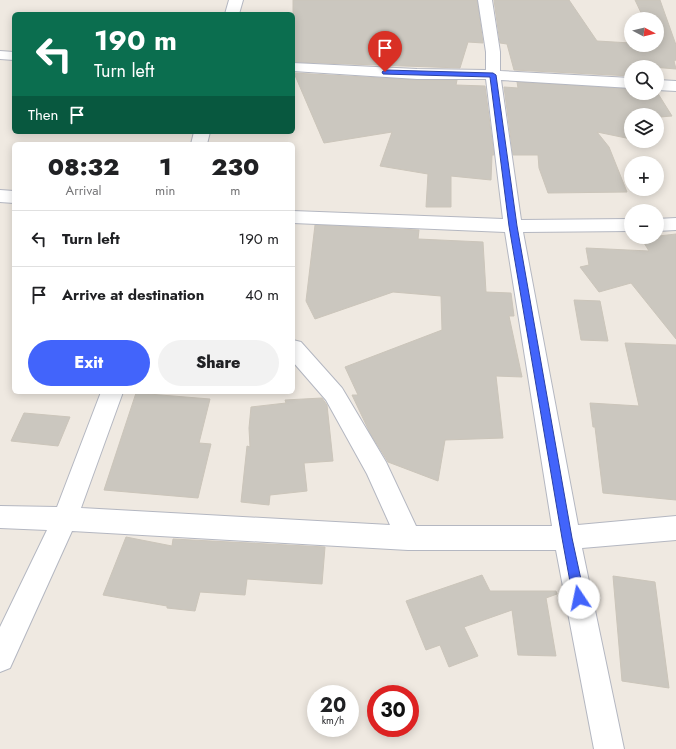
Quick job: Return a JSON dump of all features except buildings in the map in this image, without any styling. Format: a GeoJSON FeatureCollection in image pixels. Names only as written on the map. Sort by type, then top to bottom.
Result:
{"type":"FeatureCollection","features":[{"type":"Feature","properties":{"kind":"street"},"geometry":{"type":"LineString","coordinates":[[233,12],[236,0]]}},
{"type":"Feature","properties":{"kind":"street"},"geometry":{"type":"LineString","coordinates":[[485,0],[493,52],[493,75],[513,226],[567,538],[609,749]]}},
{"type":"Feature","properties":{"kind":"street"},"geometry":{"type":"LineString","coordinates":[[0,55],[12,56]]}},
{"type":"Feature","properties":{"kind":"street"},"geometry":{"type":"LineString","coordinates":[[295,67],[417,74],[493,75],[624,83]]}},
{"type":"Feature","properties":{"kind":"street"},"geometry":{"type":"LineString","coordinates":[[664,85],[676,86]]}},
{"type":"Feature","properties":{"kind":"street"},"geometry":{"type":"LineString","coordinates":[[0,196],[12,197]]}},
{"type":"Feature","properties":{"kind":"street"},"geometry":{"type":"LineString","coordinates":[[295,217],[513,226],[624,225]]}},
{"type":"Feature","properties":{"kind":"street"},"geometry":{"type":"LineString","coordinates":[[664,225],[676,224]]}},
{"type":"Feature","properties":{"kind":"street"},"geometry":{"type":"LineString","coordinates":[[295,350],[334,394],[377,469],[408,538]]}},
{"type":"Feature","properties":{"kind":"street"},"geometry":{"type":"LineString","coordinates":[[0,658],[65,519],[111,394]]}},
{"type":"Feature","properties":{"kind":"street"},"geometry":{"type":"LineString","coordinates":[[0,517],[65,519],[408,538],[567,538],[676,528]]}},
{"type":"Feature","properties":{"kind":"route"},"geometry":{"type":"LineString","coordinates":[[385,72],[493,75],[513,226],[567,538],[579,598]]}}]}
